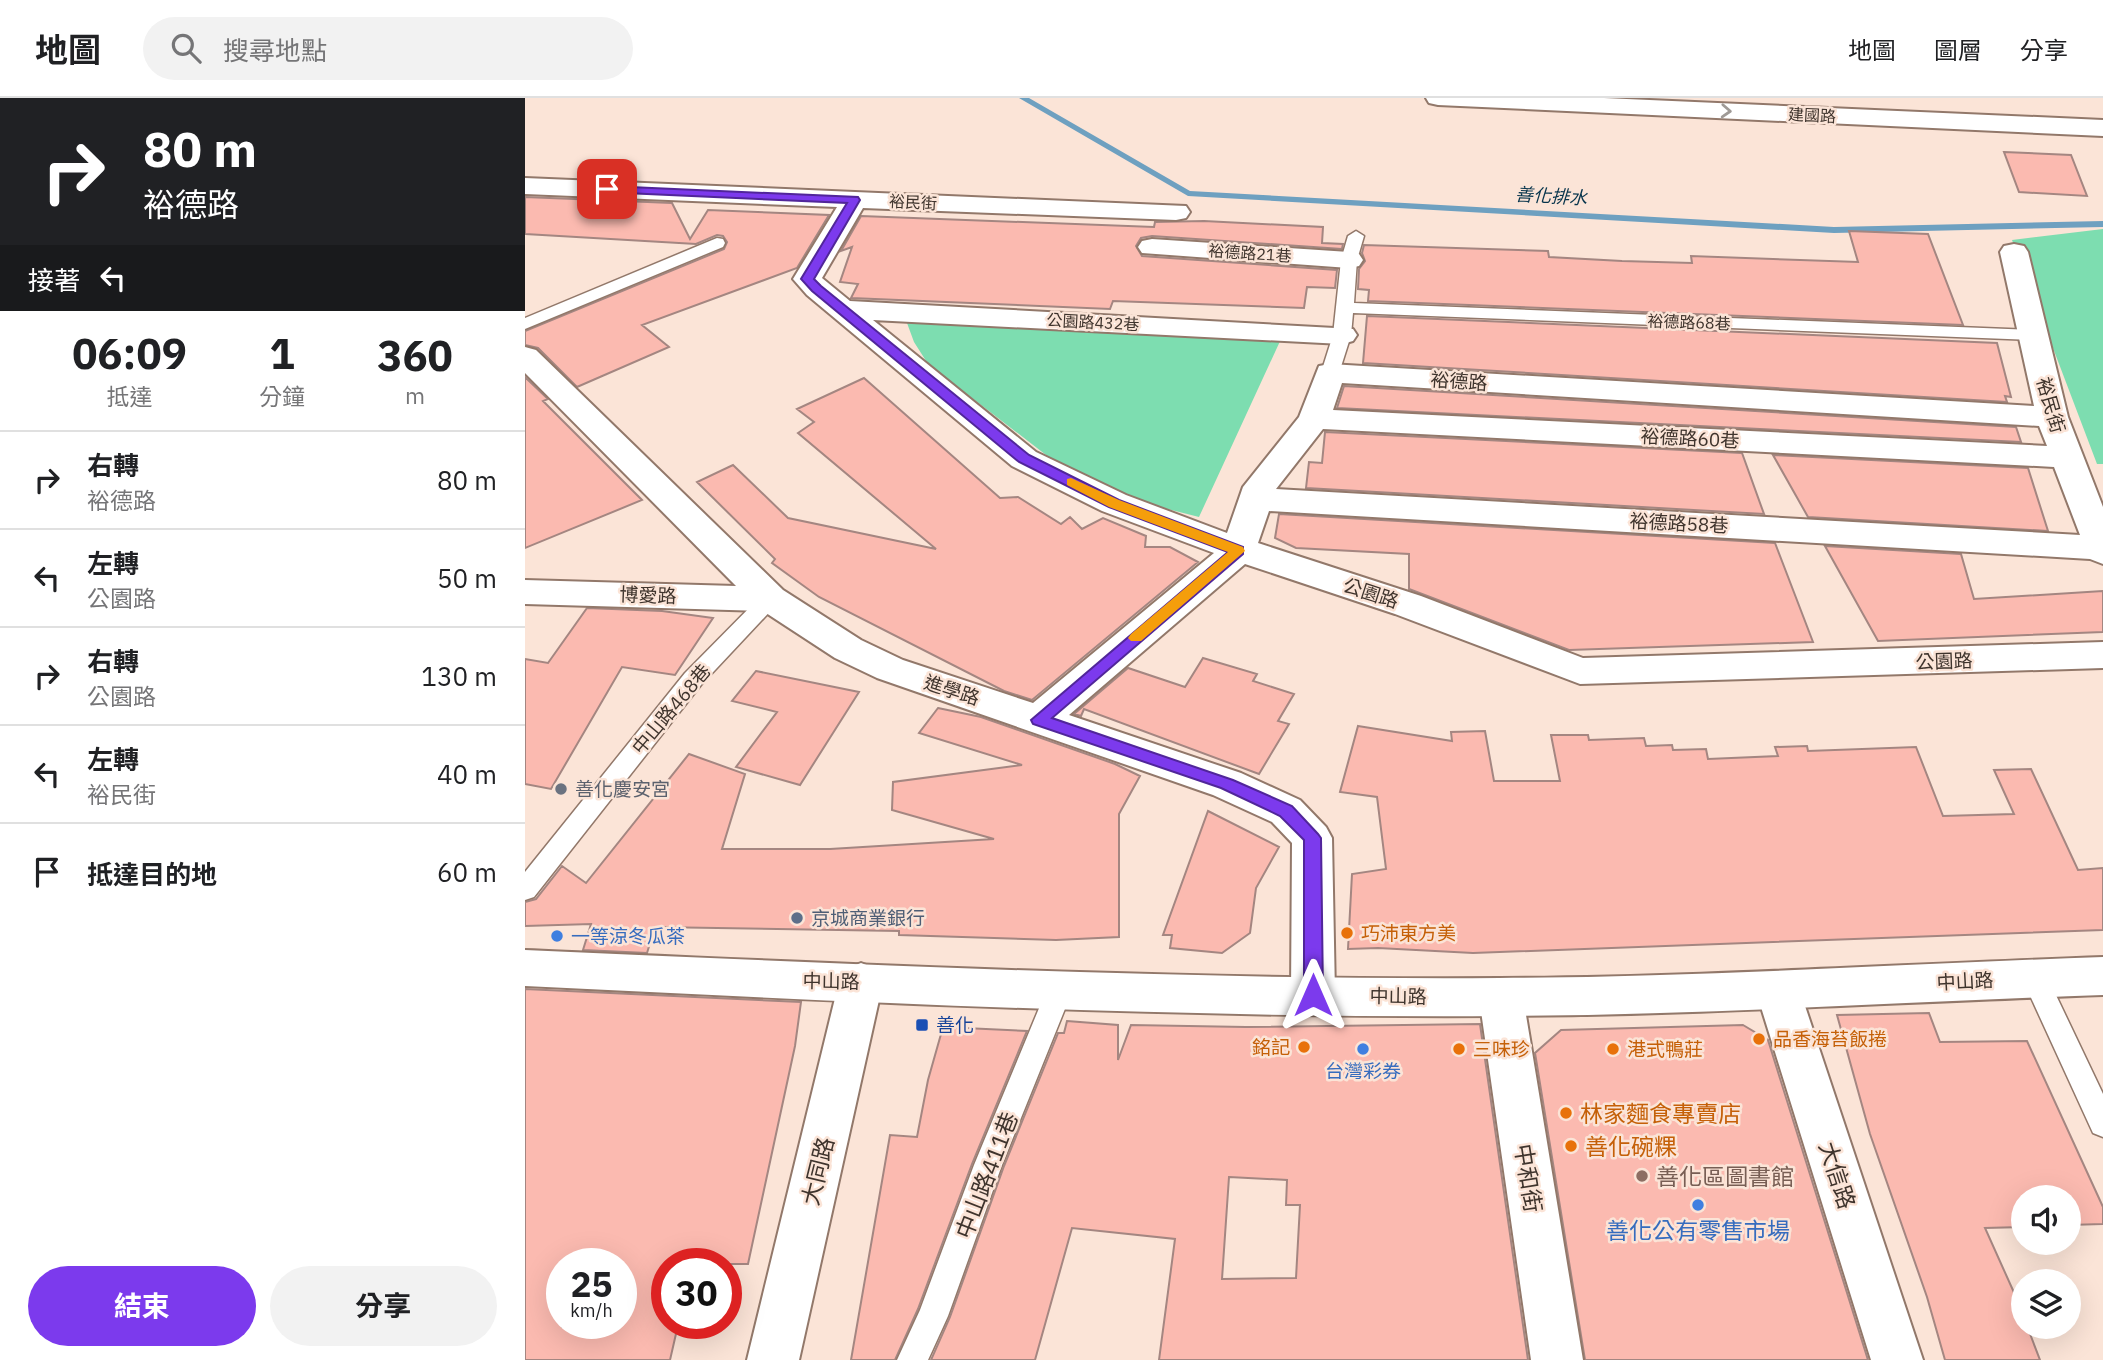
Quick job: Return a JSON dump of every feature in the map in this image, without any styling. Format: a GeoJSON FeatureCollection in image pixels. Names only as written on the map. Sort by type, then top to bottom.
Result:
{"type":"FeatureCollection","features":[{"type":"Feature","properties":{"kind":"street","name":"建國路"},"geometry":{"type":"LineString","coordinates":[[1437,98],[2103,128]]}},
{"type":"Feature","properties":{"kind":"street","name":"建國路"},"geometry":{"type":"LineString","coordinates":[[1787,98],[2103,112]]}},
{"type":"Feature","properties":{"kind":"street","name":"裕民街"},"geometry":{"type":"LineString","coordinates":[[525,186],[1176,212]]}},
{"type":"Feature","properties":{"kind":"street","name":"公園路"},"geometry":{"type":"LineString","coordinates":[[854,200],[807,279],[1024,458],[1114,503],[1238,551],[1408,605],[1580,671],[2103,655]]}},
{"type":"Feature","properties":{"kind":"street","name":"裕德路21巷"},"geometry":{"type":"LineString","coordinates":[[1152,247],[1352,248]]}},
{"type":"Feature","properties":{"kind":"street","name":"裕民街"},"geometry":{"type":"LineString","coordinates":[[2014,252],[2052,417],[2102,550]]}},
{"type":"Feature","properties":{"kind":"street","name":"公園路432巷"},"geometry":{"type":"LineString","coordinates":[[844,310],[1344,321]]}},
{"type":"Feature","properties":{"kind":"street","name":"進學路"},"geometry":{"type":"LineString","coordinates":[[525,356],[770,599],[848,649],[890,669],[1227,784],[1286,811],[1312,838],[1313,995]]}},
{"type":"Feature","properties":{"kind":"street"},"geometry":{"type":"LineString","coordinates":[[1039,720],[1238,551],[1260,488],[1314,419],[1330,373]]}},
{"type":"Feature","properties":{"kind":"street","name":"裕德路"},"geometry":{"type":"LineString","coordinates":[[1330,373],[2052,417]]}},
{"type":"Feature","properties":{"kind":"street","name":"裕德路60巷"},"geometry":{"type":"LineString","coordinates":[[1314,419],[2067,457]]}},
{"type":"Feature","properties":{"kind":"street","name":"裕德路58巷"},"geometry":{"type":"LineString","coordinates":[[1256,499],[2102,550]]}},
{"type":"Feature","properties":{"kind":"street","name":"博愛路"},"geometry":{"type":"LineString","coordinates":[[525,592],[770,599]]}},
{"type":"Feature","properties":{"kind":"street","name":"中山路"},"geometry":{"type":"LineString","coordinates":[[525,968],[1060,989],[1501,997],[1779,990],[2103,976]]}},
{"type":"Feature","properties":{"kind":"street","name":"大同路"},"geometry":{"type":"LineString","coordinates":[[773,1360],[860,982]]}},
{"type":"Feature","properties":{"kind":"street","name":"大信路"},"geometry":{"type":"LineString","coordinates":[[1779,990],[1897,1360]]}},
{"type":"Feature","properties":{"kind":"street","name":"中和街"},"geometry":{"type":"LineString","coordinates":[[1501,997],[1557,1360]]}},
{"type":"Feature","properties":{"kind":"lane"},"geometry":{"type":"LineString","coordinates":[[525,324],[717,243]]}},
{"type":"Feature","properties":{"kind":"lane"},"geometry":{"type":"LineString","coordinates":[[1330,373],[1344,321],[1352,248]]}},
{"type":"Feature","properties":{"kind":"lane","name":"裕德路68巷"},"geometry":{"type":"LineString","coordinates":[[1344,321],[2033,335]]}},
{"type":"Feature","properties":{"kind":"lane","name":"中山路468巷"},"geometry":{"type":"LineString","coordinates":[[525,890],[693,679],[770,599]]}},
{"type":"Feature","properties":{"kind":"lane"},"geometry":{"type":"LineString","coordinates":[[2035,978],[2103,1124]]}},
{"type":"Feature","properties":{"kind":"lane","name":"中山路411巷"},"geometry":{"type":"LineString","coordinates":[[912,1360],[933,1316],[988,1165],[1060,989]]}},
{"type":"Feature","properties":{"kind":"green space"},"geometry":{"type":"Polygon","coordinates":[[[2103,229],[2103,464],[2097,464],[2012,240],[2103,229]]]}},
{"type":"Feature","properties":{"kind":"green space"},"geometry":{"type":"Polygon","coordinates":[[[913,317],[1287,326],[1199,517],[1136,501],[1059,465],[928,364],[914,342],[907,323],[913,317]]]}},
{"type":"Feature","properties":{"kind":"building"},"geometry":{"type":"Polygon","coordinates":[[[2004,152],[2071,155],[2087,196],[2019,192],[2004,152]]]}},
{"type":"Feature","properties":{"kind":"building"},"geometry":{"type":"Polygon","coordinates":[[[525,197],[672,203],[690,239],[708,210],[829,215],[797,268],[642,325],[669,347],[577,387],[538,348],[525,345],[525,331],[724,249],[727,242],[723,236],[717,235],[696,244],[525,234],[525,197]]]}},
{"type":"Feature","properties":{"kind":"building"},"geometry":{"type":"Polygon","coordinates":[[[861,216],[1154,227],[1155,222],[1204,221],[1323,227],[1322,243],[1343,244],[1342,249],[1152,236],[1141,238],[1136,246],[1142,256],[1337,270],[1335,288],[1307,287],[1304,308],[1113,301],[1110,309],[851,298],[858,284],[840,282],[852,247],[841,251],[861,216]]]}},
{"type":"Feature","properties":{"kind":"building"},"geometry":{"type":"Polygon","coordinates":[[[1849,231],[1928,234],[1963,325],[1368,301],[1369,290],[1358,289],[1359,269],[1365,261],[1362,253],[1364,245],[1548,251],[1549,257],[1622,261],[1692,263],[1691,256],[1858,262],[1849,231]]]}},
{"type":"Feature","properties":{"kind":"building"},"geometry":{"type":"Polygon","coordinates":[[[1367,316],[1997,343],[2011,397],[2005,396],[2007,402],[1363,363],[1367,316]]]}},
{"type":"Feature","properties":{"kind":"building"},"geometry":{"type":"Polygon","coordinates":[[[525,377],[548,399],[543,401],[642,500],[525,548],[525,377]]]}},
{"type":"Feature","properties":{"kind":"building"},"geometry":{"type":"Polygon","coordinates":[[[864,378],[1000,498],[1018,497],[1061,524],[1070,517],[1082,529],[1103,518],[1146,536],[1145,547],[1170,547],[1198,562],[1032,700],[1004,691],[819,597],[772,563],[775,559],[697,482],[733,465],[788,518],[936,549],[798,433],[814,422],[797,409],[864,378]]]}},
{"type":"Feature","properties":{"kind":"building"},"geometry":{"type":"Polygon","coordinates":[[[1344,386],[2016,427],[2021,442],[1337,408],[1344,386]]]}},
{"type":"Feature","properties":{"kind":"building"},"geometry":{"type":"Polygon","coordinates":[[[1325,432],[1742,453],[1764,514],[1306,488],[1309,462],[1322,463],[1325,432]]]}},
{"type":"Feature","properties":{"kind":"building"},"geometry":{"type":"Polygon","coordinates":[[[1773,455],[2028,468],[2048,531],[1808,517],[1773,455]]]}},
{"type":"Feature","properties":{"kind":"building"},"geometry":{"type":"Polygon","coordinates":[[[1279,514],[1775,543],[1813,642],[1569,650],[1409,589],[1409,554],[1296,548],[1275,538],[1279,514]]]}},
{"type":"Feature","properties":{"kind":"building"},"geometry":{"type":"Polygon","coordinates":[[[1825,546],[1961,554],[1974,599],[2103,591],[2103,632],[1878,641],[1825,546]]]}},
{"type":"Feature","properties":{"kind":"building"},"geometry":{"type":"Polygon","coordinates":[[[587,608],[662,611],[713,618],[675,675],[622,667],[551,789],[525,784],[525,659],[548,663],[587,608]]]}},
{"type":"Feature","properties":{"kind":"building"},"geometry":{"type":"Polygon","coordinates":[[[1203,658],[1257,674],[1253,681],[1294,694],[1278,721],[1289,724],[1259,774],[1084,709],[1081,716],[1074,714],[1128,668],[1185,687],[1203,658]]]}},
{"type":"Feature","properties":{"kind":"building"},"geometry":{"type":"Polygon","coordinates":[[[756,671],[859,692],[800,785],[736,767],[777,712],[732,701],[756,671]]]}},
{"type":"Feature","properties":{"kind":"building"},"geometry":{"type":"Polygon","coordinates":[[[938,708],[981,717],[1115,764],[1140,776],[1119,814],[1119,937],[1056,940],[899,935],[899,931],[655,927],[647,953],[583,950],[591,924],[525,926],[525,902],[536,899],[562,866],[586,883],[689,754],[745,774],[722,849],[830,849],[994,839],[892,810],[893,782],[1022,765],[919,733],[938,708]]]}},
{"type":"Feature","properties":{"kind":"building"},"geometry":{"type":"Polygon","coordinates":[[[1358,726],[1452,741],[1451,732],[1485,731],[1494,781],[1560,781],[1551,735],[1588,735],[1589,740],[1644,738],[1646,746],[1672,745],[1673,750],[1706,749],[1708,759],[1778,756],[1775,747],[1807,746],[1808,751],[1916,747],[1943,816],[2014,814],[1994,770],[2031,769],[2078,870],[2103,868],[2103,930],[1473,953],[1348,949],[1352,874],[1386,869],[1377,797],[1340,792],[1358,726]]]}},
{"type":"Feature","properties":{"kind":"building"},"geometry":{"type":"Polygon","coordinates":[[[1208,811],[1279,847],[1256,888],[1250,933],[1222,953],[1170,948],[1172,935],[1163,935],[1208,811]]]}},
{"type":"Feature","properties":{"kind":"building"},"geometry":{"type":"Polygon","coordinates":[[[525,989],[801,1002],[795,1046],[748,1264],[742,1264],[742,1248],[651,1248],[651,1339],[675,1339],[670,1360],[525,1360],[525,989]]]}},
{"type":"Feature","properties":{"kind":"building"},"geometry":{"type":"Polygon","coordinates":[[[1929,1013],[1940,1042],[2027,1041],[2103,1207],[2103,1224],[2081,1225],[2081,1185],[2011,1185],[2011,1227],[1985,1228],[2011,1286],[2011,1339],[2032,1339],[2040,1360],[1945,1360],[1927,1297],[1870,1134],[1837,1015],[1929,1013]]]}},
{"type":"Feature","properties":{"kind":"building"},"geometry":{"type":"Polygon","coordinates":[[[1067,1021],[1118,1025],[1118,1060],[1131,1025],[1246,1027],[1480,1024],[1528,1360],[1159,1360],[1175,1239],[1072,1228],[1035,1360],[931,1360],[950,1317],[1004,1166],[1058,1033],[1064,1033],[1067,1021]],[[1229,1177],[1222,1279],[1296,1278],[1300,1205],[1286,1205],[1287,1180],[1229,1177]]]}},
{"type":"Feature","properties":{"kind":"building","name":"善化公有零售市場"},"geometry":{"type":"Polygon","coordinates":[[[1743,1025],[1768,1040],[1868,1360],[1585,1360],[1535,1053],[1561,1030],[1743,1025]]]}},
{"type":"Feature","properties":{"kind":"building"},"geometry":{"type":"Polygon","coordinates":[[[943,1027],[1027,1031],[972,1164],[918,1309],[895,1360],[851,1360],[890,1135],[917,1137],[928,1080],[943,1027]]]}},
{"type":"Feature","properties":{"kind":"waterway","name":"善化排水"},"geometry":{"type":"LineString","coordinates":[[1023,98],[1188,193],[1834,230],[2103,224]]}},
{"type":"Feature","properties":{"kind":"slow traffic"},"geometry":{"type":"LineString","coordinates":[[1071,482],[1114,503],[1238,551],[1136,638]]}},
{"type":"Feature","properties":{"kind":"place","name":"善化慶安宮"},"geometry":{"type":"Point","coordinates":[561,789]}},
{"type":"Feature","properties":{"kind":"place","name":"京城商業銀行"},"geometry":{"type":"Point","coordinates":[797,918]}},
{"type":"Feature","properties":{"kind":"place","name":"巧沛東方美"},"geometry":{"type":"Point","coordinates":[1347,933]}},
{"type":"Feature","properties":{"kind":"place","name":"一等涼冬瓜茶"},"geometry":{"type":"Point","coordinates":[557,936]}},
{"type":"Feature","properties":{"kind":"place","name":"善化"},"geometry":{"type":"Point","coordinates":[922,1025]}},
{"type":"Feature","properties":{"kind":"place","name":"品香海苔飯捲"},"geometry":{"type":"Point","coordinates":[1759,1039]}},
{"type":"Feature","properties":{"kind":"place","name":"銘記"},"geometry":{"type":"Point","coordinates":[1304,1047]}},
{"type":"Feature","properties":{"kind":"place","name":"台灣彩券"},"geometry":{"type":"Point","coordinates":[1363,1049]}},
{"type":"Feature","properties":{"kind":"place","name":"三味珍"},"geometry":{"type":"Point","coordinates":[1459,1049]}},
{"type":"Feature","properties":{"kind":"place","name":"港式鴨莊"},"geometry":{"type":"Point","coordinates":[1613,1049]}},
{"type":"Feature","properties":{"kind":"place","name":"林家麵食專賣店"},"geometry":{"type":"Point","coordinates":[1566,1113]}},
{"type":"Feature","properties":{"kind":"place","name":"善化碗粿"},"geometry":{"type":"Point","coordinates":[1571,1146]}},
{"type":"Feature","properties":{"kind":"place","name":"善化區圖書館"},"geometry":{"type":"Point","coordinates":[1642,1176]}},
{"type":"Feature","properties":{"kind":"place","name":"善化公有零售市場"},"geometry":{"type":"Point","coordinates":[1698,1205]}},
{"type":"Feature","properties":{"kind":"route"},"geometry":{"type":"LineString","coordinates":[[607,189],[854,200],[807,279],[817,289],[1024,458],[1114,503],[1238,551],[1039,720],[1227,784],[1286,811],[1312,838],[1313,995]]}}]}
